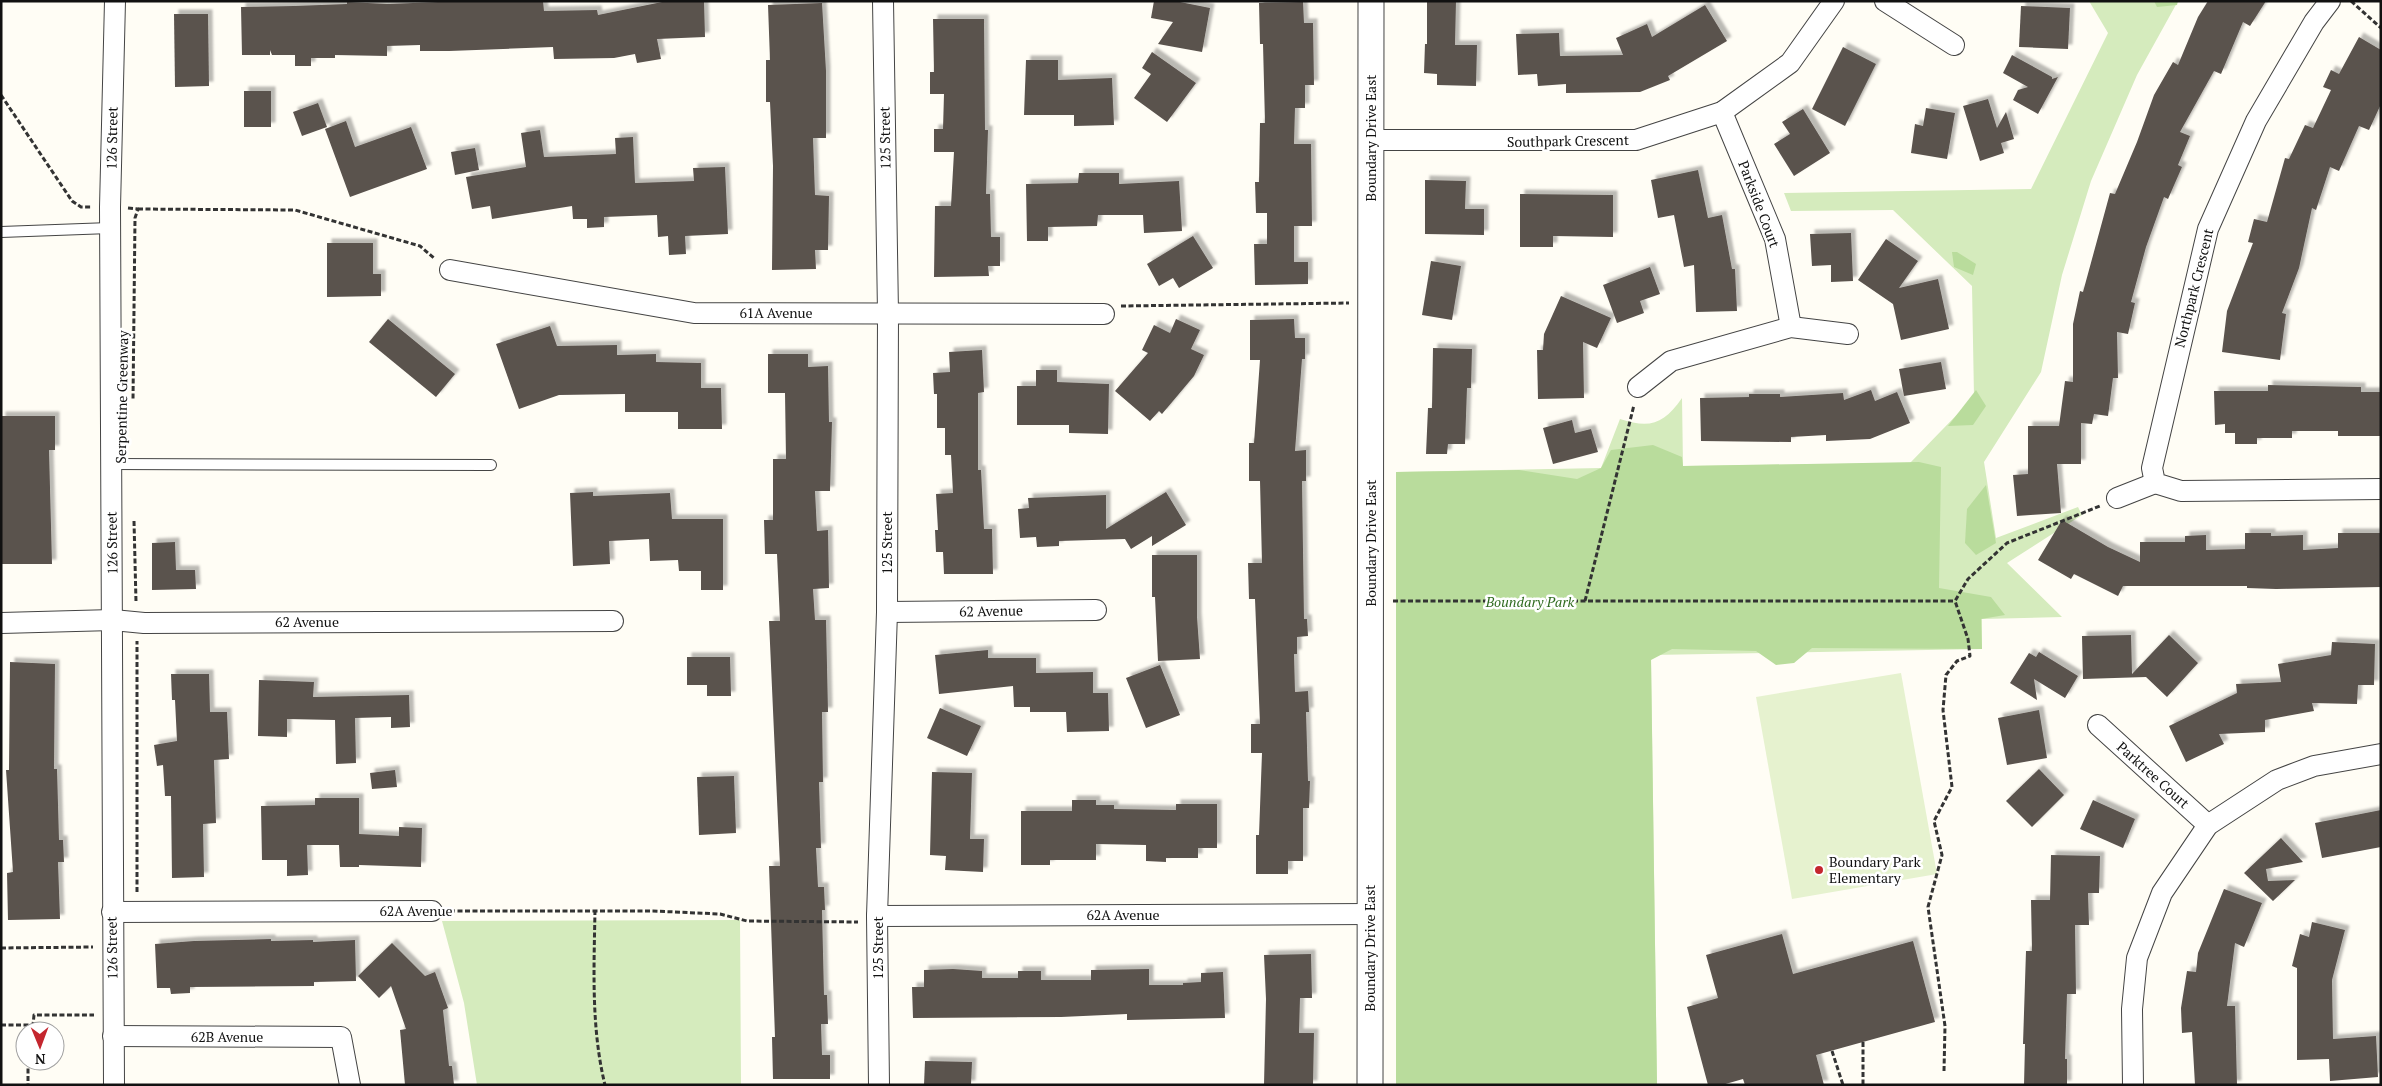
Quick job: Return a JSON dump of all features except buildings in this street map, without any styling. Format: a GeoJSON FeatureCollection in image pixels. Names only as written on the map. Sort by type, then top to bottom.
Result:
{"type":"FeatureCollection","features":[{"type":"Feature","properties":{"kind":"street","name":"126 Street"},"geometry":{"type":"LineString","coordinates":[[114,1085],[110,228],[115,1]]}},
{"type":"Feature","properties":{"kind":"street","name":"125 Street"},"geometry":{"type":"LineString","coordinates":[[879,1085],[868,919],[886,612],[888,313],[882,1]]}},
{"type":"Feature","properties":{"kind":"street","name":"Boundary Drive East"},"geometry":{"type":"LineString","coordinates":[[1370,1085],[1371,1]]}},
{"type":"Feature","properties":{"kind":"street","name":"Southpark Crescent"},"geometry":{"type":"LineString","coordinates":[[1370,140],[1636,140],[1722,112],[1790,63],[1834,1]]}},
{"type":"Feature","properties":{"kind":"street"},"geometry":{"type":"LineString","coordinates":[[1885,1],[1954,45]]}},
{"type":"Feature","properties":{"kind":"street","name":"Northpark Crescent"},"geometry":{"type":"LineString","coordinates":[[2155,483],[2153,459],[2208,228],[2256,121],[2314,22],[2330,1]]}},
{"type":"Feature","properties":{"kind":"street","name":"Parkside Court"},"geometry":{"type":"LineString","coordinates":[[1722,112],[1775,239],[1792,328]]}},
{"type":"Feature","properties":{"kind":"street","name":"61A Avenue"},"geometry":{"type":"LineString","coordinates":[[450,270],[694,313],[1104,314]]}},
{"type":"Feature","properties":{"kind":"street"},"geometry":{"type":"LineString","coordinates":[[1638,387],[1671,361],[1792,328],[1848,334]]}},
{"type":"Feature","properties":{"kind":"street"},"geometry":{"type":"LineString","coordinates":[[2117,498],[2155,483],[2181,491],[2381,488]]}},
{"type":"Feature","properties":{"kind":"street","name":"62 Avenue"},"geometry":{"type":"LineString","coordinates":[[886,612],[1096,610]]}},
{"type":"Feature","properties":{"kind":"street","name":"62 Avenue"},"geometry":{"type":"LineString","coordinates":[[1,624],[113,620],[144,623],[613,621]]}},
{"type":"Feature","properties":{"kind":"street","name":"Parktree Court"},"geometry":{"type":"LineString","coordinates":[[2098,725],[2208,825]]}},
{"type":"Feature","properties":{"kind":"street"},"geometry":{"type":"LineString","coordinates":[[2133,1085],[2132,1009],[2136,958],[2162,893],[2208,825],[2277,780],[2314,766],[2381,754]]}},
{"type":"Feature","properties":{"kind":"street","name":"62A Avenue"},"geometry":{"type":"LineString","coordinates":[[112,912],[432,911]]}},
{"type":"Feature","properties":{"kind":"street","name":"62A Avenue"},"geometry":{"type":"LineString","coordinates":[[868,919],[1370,914]]}},
{"type":"Feature","properties":{"kind":"street","name":"62B Avenue"},"geometry":{"type":"LineString","coordinates":[[113,1036],[342,1037],[350,1085]]}},
{"type":"Feature","properties":{"kind":"lane"},"geometry":{"type":"LineString","coordinates":[[1,232],[110,228]]}},
{"type":"Feature","properties":{"kind":"lane"},"geometry":{"type":"LineString","coordinates":[[111,464],[491,465]]}},
{"type":"Feature","properties":{"kind":"path"},"geometry":{"type":"LineString","coordinates":[[2351,1],[2381,28]]}},
{"type":"Feature","properties":{"kind":"path"},"geometry":{"type":"LineString","coordinates":[[1,95],[72,201],[81,207],[88,207]]}},
{"type":"Feature","properties":{"kind":"path"},"geometry":{"type":"LineString","coordinates":[[122,207],[138,209],[295,210],[420,246],[450,270]]}},
{"type":"Feature","properties":{"kind":"path","name":"Serpentine Greenway"},"geometry":{"type":"LineString","coordinates":[[133,406],[135,218],[138,209]]}},
{"type":"Feature","properties":{"kind":"path"},"geometry":{"type":"LineString","coordinates":[[1104,314],[1124,304],[1371,302]]}},
{"type":"Feature","properties":{"kind":"path"},"geometry":{"type":"LineString","coordinates":[[1585,601],[1638,387]]}},
{"type":"Feature","properties":{"kind":"path"},"geometry":{"type":"LineString","coordinates":[[1944,1071],[1945,1026],[1928,907],[1942,856],[1934,821],[1952,787],[1943,710],[1946,675],[1957,661],[1970,656],[1968,639],[1955,601],[1968,579],[2006,543],[2117,498]]}},
{"type":"Feature","properties":{"kind":"path"},"geometry":{"type":"LineString","coordinates":[[133,513],[136,602]]}},
{"type":"Feature","properties":{"kind":"path"},"geometry":{"type":"LineString","coordinates":[[1390,601],[1955,601]]}},
{"type":"Feature","properties":{"kind":"path"},"geometry":{"type":"LineString","coordinates":[[136,885],[137,649]]}},
{"type":"Feature","properties":{"kind":"path"},"geometry":{"type":"LineString","coordinates":[[595,910],[596,1025],[605,1085]]}},
{"type":"Feature","properties":{"kind":"path","name":"62A Avenue"},"geometry":{"type":"LineString","coordinates":[[432,911],[595,910],[720,914],[747,921],[868,919]]}},
{"type":"Feature","properties":{"kind":"path"},"geometry":{"type":"LineString","coordinates":[[1,948],[93,947]]}},
{"type":"Feature","properties":{"kind":"path"},"geometry":{"type":"LineString","coordinates":[[34,1021],[34,1015],[98,1015]]}},
{"type":"Feature","properties":{"kind":"path"},"geometry":{"type":"LineString","coordinates":[[1,1025],[15,1025]]}},
{"type":"Feature","properties":{"kind":"path"},"geometry":{"type":"LineString","coordinates":[[1863,1042],[1863,1085]]}},
{"type":"Feature","properties":{"kind":"path"},"geometry":{"type":"LineString","coordinates":[[1832,1051],[1843,1085]]}},
{"type":"Feature","properties":{"kind":"path"},"geometry":{"type":"LineString","coordinates":[[28,1071],[28,1085]]}},
{"type":"Feature","properties":{"kind":"green space","name":"Boundary Park"},"geometry":{"type":"Polygon","coordinates":[[[2089,1],[2178,1],[2137,75],[2091,181],[2062,275],[2041,372],[1984,462],[1996,538],[2078,507],[2082,515],[2007,563],[2062,617],[1982,619],[1982,649],[1651,655],[1657,1085],[1396,1085],[1396,472],[1601,468],[1620,419],[1640,424],[1656,422],[1669,414],[1682,398],[1683,466],[1910,463],[1974,397],[1972,286],[1893,210],[1791,211],[1784,193],[2031,189],[2108,33],[2089,1]]]}},
{"type":"Feature","properties":{"kind":"green space"},"geometry":{"type":"Polygon","coordinates":[[[2154,1],[2178,1],[2177,5],[2157,7],[2154,1]]]}},
{"type":"Feature","properties":{"kind":"green space"},"geometry":{"type":"Polygon","coordinates":[[[1952,252],[1957,252],[1976,264],[1973,275],[1954,267],[1952,252]]]}},
{"type":"Feature","properties":{"kind":"green space"},"geometry":{"type":"Polygon","coordinates":[[[1976,390],[1986,406],[1973,425],[1948,426],[1976,390]]]}},
{"type":"Feature","properties":{"kind":"green space","name":"Boundary Park"},"geometry":{"type":"Polygon","coordinates":[[[1653,445],[1682,457],[1683,466],[1919,462],[1941,467],[1939,588],[1991,597],[2005,615],[1981,619],[1982,649],[1812,648],[1794,663],[1776,665],[1756,651],[1672,649],[1651,660],[1657,1085],[1396,1085],[1396,472],[1519,470],[1577,479],[1601,468],[1611,450],[1653,445]]]}},
{"type":"Feature","properties":{"kind":"green space"},"geometry":{"type":"Polygon","coordinates":[[[1986,485],[1996,543],[1976,555],[1965,543],[1967,509],[1986,485]]]}},
{"type":"Feature","properties":{"kind":"green space"},"geometry":{"type":"Polygon","coordinates":[[[1901,673],[1937,874],[1792,899],[1756,697],[1901,673]]]}},
{"type":"Feature","properties":{"kind":"green space"},"geometry":{"type":"Polygon","coordinates":[[[740,920],[741,1085],[477,1085],[464,1003],[442,921],[740,920]]]}},
{"type":"Feature","properties":{"kind":"place","name":"Boundary Park Elementary"},"geometry":{"type":"Point","coordinates":[1819,870]}}]}
